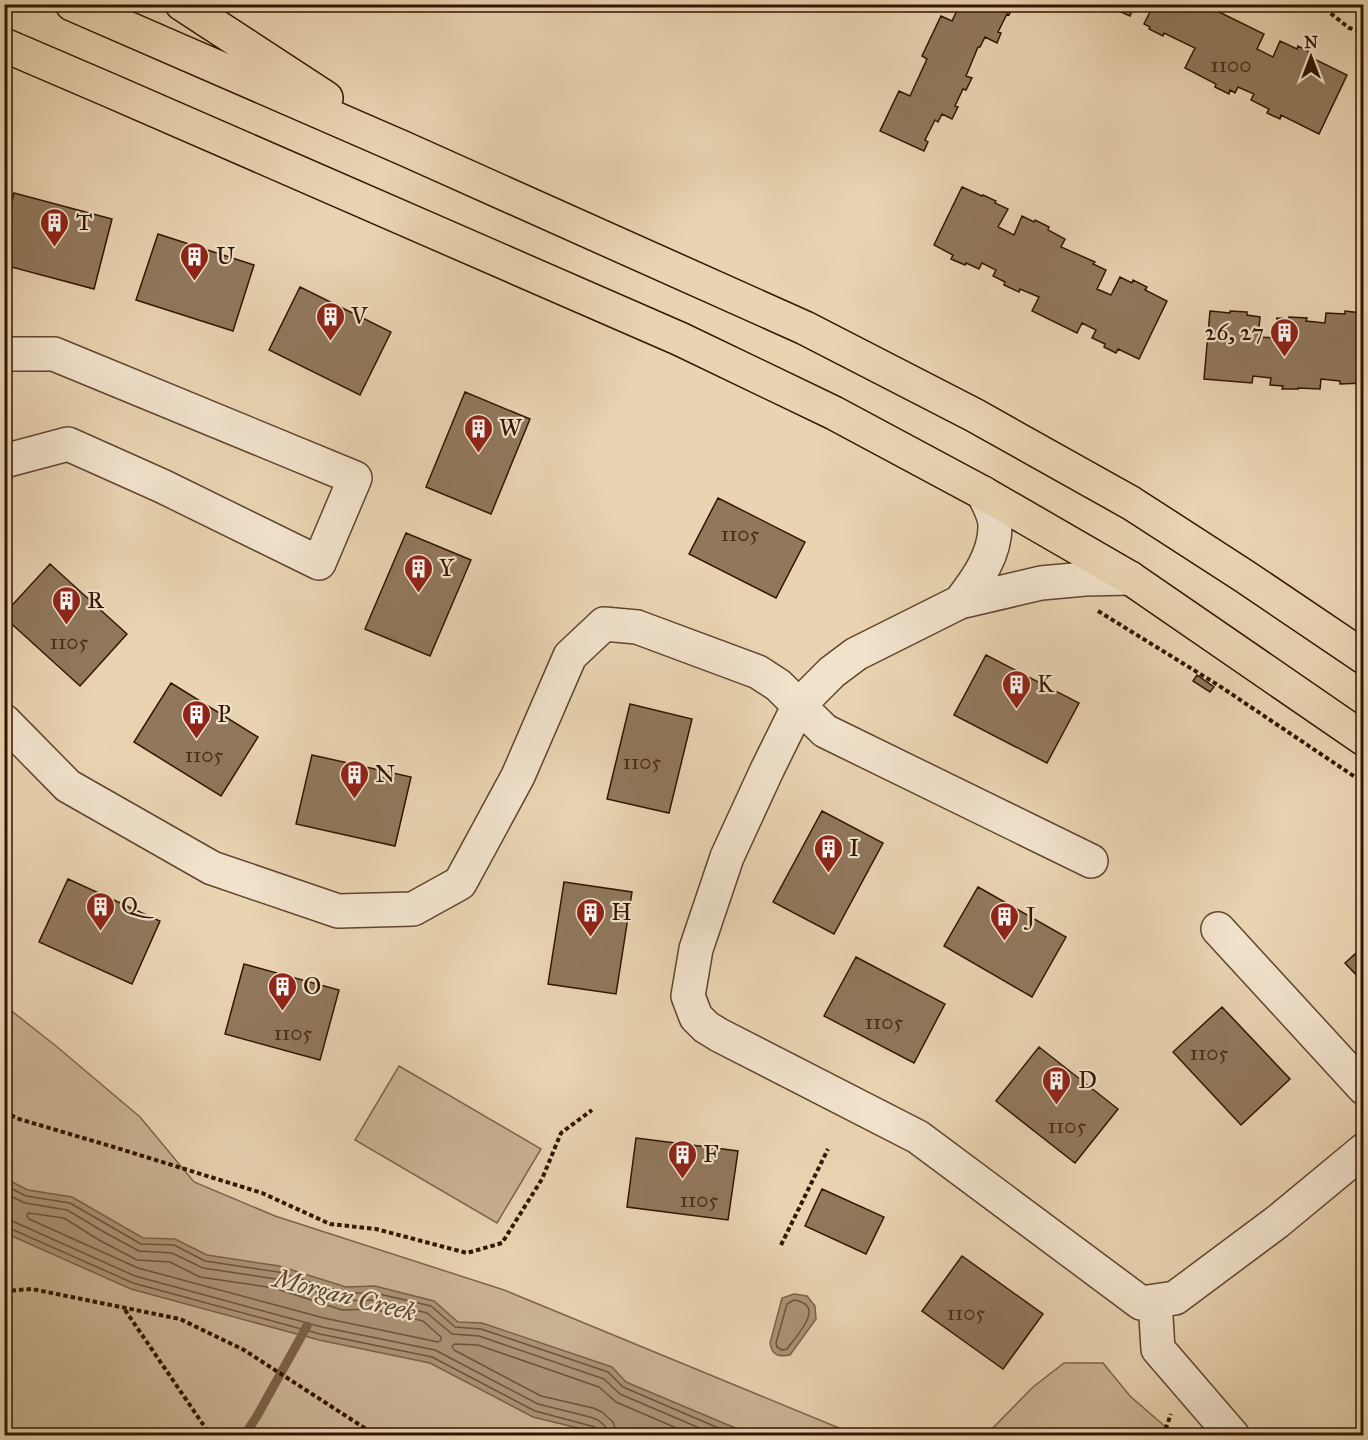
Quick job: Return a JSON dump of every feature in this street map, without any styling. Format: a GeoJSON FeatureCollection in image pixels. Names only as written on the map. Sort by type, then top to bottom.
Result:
{"type":"FeatureCollection","features":[{"type":"Feature","properties":{"kind":"highway"},"geometry":{"type":"LineString","coordinates":[[72,4],[403,148],[805,328],[974,416],[1131,503],[1364,657]]}},
{"type":"Feature","properties":{"kind":"highway"},"geometry":{"type":"LineString","coordinates":[[182,4],[403,148]]}},
{"type":"Feature","properties":{"kind":"highway"},"geometry":{"type":"LineString","coordinates":[[4,45],[680,339],[834,413],[983,493],[1130,578],[1364,739]]}},
{"type":"Feature","properties":{"kind":"highway"},"geometry":{"type":"LineString","coordinates":[[4,60],[109,90]]}},
{"type":"Feature","properties":{"kind":"lane"},"geometry":{"type":"LineString","coordinates":[[4,354],[54,354],[355,478],[319,563],[162,486],[68,444],[4,461]]}},
{"type":"Feature","properties":{"kind":"lane"},"geometry":{"type":"LineString","coordinates":[[960,602],[978,579],[992,550],[995,524],[991,508],[983,493]]}},
{"type":"Feature","properties":{"kind":"lane"},"geometry":{"type":"LineString","coordinates":[[1130,578],[1041,583],[960,602],[856,654],[832,672],[799,705],[727,857],[696,949],[688,996],[696,1017],[719,1035],[918,1137],[1141,1303],[1175,1298],[1277,1222],[1364,1150]]}},
{"type":"Feature","properties":{"kind":"lane"},"geometry":{"type":"LineString","coordinates":[[4,721],[68,786],[212,868],[338,912],[412,909],[460,883],[518,776],[570,656],[604,624],[637,627],[758,672],[778,685],[825,731],[1091,861]]}},
{"type":"Feature","properties":{"kind":"lane"},"geometry":{"type":"LineString","coordinates":[[1218,929],[1364,1088]]}},
{"type":"Feature","properties":{"kind":"lane"},"geometry":{"type":"LineString","coordinates":[[1155,1301],[1158,1349],[1233,1436]]}},
{"type":"Feature","properties":{"kind":"path"},"geometry":{"type":"LineString","coordinates":[[1318,4],[1348,28],[1364,32]]}},
{"type":"Feature","properties":{"kind":"path"},"geometry":{"type":"LineString","coordinates":[[1051,582],[1218,685],[1364,783]]}},
{"type":"Feature","properties":{"kind":"path"},"geometry":{"type":"LineString","coordinates":[[4,1112],[19,1119],[262,1193],[330,1224],[376,1229],[467,1253],[502,1243],[542,1179],[561,1132],[592,1110]]}},
{"type":"Feature","properties":{"kind":"path"},"geometry":{"type":"LineString","coordinates":[[781,1245],[828,1149]]}},
{"type":"Feature","properties":{"kind":"path"},"geometry":{"type":"LineString","coordinates":[[4,1291],[32,1289],[180,1319],[244,1350],[377,1436]]}},
{"type":"Feature","properties":{"kind":"path"},"geometry":{"type":"LineString","coordinates":[[125,1308],[211,1436]]}},
{"type":"Feature","properties":{"kind":"shaded area"},"geometry":{"type":"Polygon","coordinates":[[[4,1005],[140,1117],[194,1182],[275,1216],[504,1290],[856,1435],[5,1435],[4,1005]]]}},
{"type":"Feature","properties":{"kind":"shaded area"},"geometry":{"type":"Polygon","coordinates":[[[399,1066],[541,1149],[497,1223],[355,1140],[399,1066]]]}},
{"type":"Feature","properties":{"kind":"shaded area"},"geometry":{"type":"Polygon","coordinates":[[[1064,1363],[1103,1363],[1130,1396],[1175,1435],[986,1435],[1033,1387],[1064,1363]]]}},
{"type":"Feature","properties":{"kind":"water","name":"Morgan Creek"},"geometry":{"type":"Polygon","coordinates":[[[4,1178],[28,1190],[72,1197],[143,1238],[175,1239],[207,1255],[279,1266],[346,1287],[375,1286],[434,1301],[458,1322],[482,1323],[612,1367],[626,1382],[752,1435],[599,1435],[533,1417],[430,1363],[319,1340],[131,1289],[5,1233],[4,1178]]]}},
{"type":"Feature","properties":{"kind":"water"},"geometry":{"type":"Polygon","coordinates":[[[794,1294],[807,1296],[815,1306],[816,1319],[790,1355],[779,1356],[772,1351],[770,1343],[782,1298],[794,1294]]]}},
{"type":"Feature","properties":{"kind":"building"},"geometry":{"type":"Polygon","coordinates":[[[960,4],[1014,4],[998,32],[1001,33],[997,43],[985,37],[978,47],[966,76],[972,78],[966,90],[963,89],[952,119],[942,114],[938,122],[935,120],[925,140],[928,142],[924,151],[880,131],[899,91],[910,96],[927,59],[922,56],[941,16],[952,21],[960,4]]]}},
{"type":"Feature","properties":{"kind":"building"},"geometry":{"type":"Polygon","coordinates":[[[1135,4],[1130,16],[1098,5],[1135,4]]]}},
{"type":"Feature","properties":{"kind":"building"},"geometry":{"type":"Polygon","coordinates":[[[1151,4],[1217,4],[1215,10],[1264,34],[1257,49],[1273,57],[1280,41],[1297,49],[1298,46],[1312,53],[1310,57],[1347,75],[1319,134],[1281,115],[1280,119],[1267,113],[1269,109],[1251,100],[1254,94],[1238,87],[1235,93],[1230,90],[1229,94],[1215,87],[1216,84],[1185,68],[1195,48],[1164,33],[1163,36],[1144,24],[1153,6],[1151,4]]]}},
{"type":"Feature","properties":{"kind":"building"},"geometry":{"type":"Polygon","coordinates":[[[962,187],[996,201],[995,203],[1008,209],[998,227],[1014,235],[1022,216],[1049,227],[1048,230],[1065,239],[1061,247],[1095,262],[1093,264],[1106,270],[1097,289],[1111,295],[1120,277],[1147,287],[1145,290],[1167,301],[1139,359],[1118,349],[1116,353],[1104,347],[1105,344],[1092,338],[1096,330],[1082,323],[1077,333],[1032,311],[1039,297],[1004,285],[1005,282],[993,276],[996,270],[982,263],[979,269],[966,263],[965,265],[951,259],[953,255],[934,245],[962,187]]]}},
{"type":"Feature","properties":{"kind":"building","name":"T"},"geometry":{"type":"Polygon","coordinates":[[[14,193],[112,219],[94,289],[4,265],[4,228],[14,193]]]}},
{"type":"Feature","properties":{"kind":"building","name":"U"},"geometry":{"type":"Polygon","coordinates":[[[158,234],[254,265],[233,331],[136,300],[158,234]]]}},
{"type":"Feature","properties":{"kind":"building","name":"V"},"geometry":{"type":"Polygon","coordinates":[[[300,287],[391,332],[360,395],[269,350],[300,287]]]}},
{"type":"Feature","properties":{"kind":"building","name":"26, 27"},"geometry":{"type":"Polygon","coordinates":[[[1210,311],[1247,312],[1247,315],[1260,317],[1258,337],[1276,338],[1277,318],[1307,318],[1306,321],[1325,323],[1326,313],[1345,314],[1345,311],[1362,313],[1364,383],[1340,384],[1340,381],[1321,379],[1320,389],[1282,389],[1283,386],[1270,385],[1271,378],[1253,376],[1252,383],[1204,379],[1210,311]]]}},
{"type":"Feature","properties":{"kind":"building","name":"W"},"geometry":{"type":"Polygon","coordinates":[[[465,392],[530,419],[491,514],[426,487],[465,392]]]}},
{"type":"Feature","properties":{"kind":"building"},"geometry":{"type":"Polygon","coordinates":[[[718,498],[805,542],[776,598],[689,554],[718,498]]]}},
{"type":"Feature","properties":{"kind":"building","name":"Y"},"geometry":{"type":"Polygon","coordinates":[[[406,533],[471,560],[430,656],[365,629],[406,533]]]}},
{"type":"Feature","properties":{"kind":"building","name":"R"},"geometry":{"type":"Polygon","coordinates":[[[50,564],[127,634],[80,686],[4,617],[4,614],[50,564]]]}},
{"type":"Feature","properties":{"kind":"building","name":"K"},"geometry":{"type":"Polygon","coordinates":[[[986,655],[1079,703],[1047,763],[954,715],[986,655]]]}},
{"type":"Feature","properties":{"kind":"building"},"geometry":{"type":"Polygon","coordinates":[[[1197,675],[1214,687],[1210,692],[1193,681],[1197,675]]]}},
{"type":"Feature","properties":{"kind":"building","name":"P"},"geometry":{"type":"Polygon","coordinates":[[[171,683],[258,737],[221,796],[134,742],[171,683]]]}},
{"type":"Feature","properties":{"kind":"building"},"geometry":{"type":"Polygon","coordinates":[[[630,704],[692,719],[669,813],[607,799],[630,704]]]}},
{"type":"Feature","properties":{"kind":"building","name":"N"},"geometry":{"type":"Polygon","coordinates":[[[312,755],[411,777],[395,846],[296,824],[312,755]]]}},
{"type":"Feature","properties":{"kind":"building","name":"I"},"geometry":{"type":"Polygon","coordinates":[[[822,811],[883,843],[834,934],[773,902],[822,811]]]}},
{"type":"Feature","properties":{"kind":"building","name":"Q"},"geometry":{"type":"Polygon","coordinates":[[[68,879],[160,921],[132,984],[39,942],[68,879]]]}},
{"type":"Feature","properties":{"kind":"building","name":"H"},"geometry":{"type":"Polygon","coordinates":[[[564,882],[632,892],[616,994],[548,984],[564,882]]]}},
{"type":"Feature","properties":{"kind":"building","name":"J"},"geometry":{"type":"Polygon","coordinates":[[[978,887],[1066,937],[1032,997],[944,946],[978,887]]]}},
{"type":"Feature","properties":{"kind":"building"},"geometry":{"type":"Polygon","coordinates":[[[1364,946],[1364,983],[1345,963],[1364,946]]]}},
{"type":"Feature","properties":{"kind":"building"},"geometry":{"type":"Polygon","coordinates":[[[856,957],[945,1004],[914,1063],[824,1016],[856,957]]]}},
{"type":"Feature","properties":{"kind":"building","name":"O"},"geometry":{"type":"Polygon","coordinates":[[[244,964],[339,990],[320,1060],[225,1034],[244,964]]]}},
{"type":"Feature","properties":{"kind":"building"},"geometry":{"type":"Polygon","coordinates":[[[1222,1007],[1290,1079],[1241,1125],[1173,1052],[1222,1007]]]}},
{"type":"Feature","properties":{"kind":"building","name":"D"},"geometry":{"type":"Polygon","coordinates":[[[1039,1047],[1118,1109],[1075,1163],[996,1101],[1039,1047]]]}},
{"type":"Feature","properties":{"kind":"building","name":"F"},"geometry":{"type":"Polygon","coordinates":[[[636,1138],[738,1151],[728,1220],[627,1207],[636,1138]]]}},
{"type":"Feature","properties":{"kind":"building"},"geometry":{"type":"Polygon","coordinates":[[[822,1189],[884,1217],[866,1254],[805,1226],[822,1189]]]}},
{"type":"Feature","properties":{"kind":"building"},"geometry":{"type":"Polygon","coordinates":[[[962,1256],[1043,1314],[1003,1369],[922,1311],[962,1256]]]}},
{"type":"Feature","properties":{"kind":"waterway"},"geometry":{"type":"LineString","coordinates":[[244,1436],[307,1326]]}},
{"type":"Feature","properties":{"kind":"place","name":"T"},"geometry":{"type":"Point","coordinates":[55,248]}},
{"type":"Feature","properties":{"kind":"place","name":"U"},"geometry":{"type":"Point","coordinates":[195,282]}},
{"type":"Feature","properties":{"kind":"place","name":"V"},"geometry":{"type":"Point","coordinates":[330,342]}},
{"type":"Feature","properties":{"kind":"place","name":"26, 27"},"geometry":{"type":"Point","coordinates":[1285,358]}},
{"type":"Feature","properties":{"kind":"place","name":"W"},"geometry":{"type":"Point","coordinates":[478,454]}},
{"type":"Feature","properties":{"kind":"place","name":"Y"},"geometry":{"type":"Point","coordinates":[418,594]}},
{"type":"Feature","properties":{"kind":"place","name":"R"},"geometry":{"type":"Point","coordinates":[66,626]}},
{"type":"Feature","properties":{"kind":"place","name":"K"},"geometry":{"type":"Point","coordinates":[1016,710]}},
{"type":"Feature","properties":{"kind":"place","name":"P"},"geometry":{"type":"Point","coordinates":[196,740]}},
{"type":"Feature","properties":{"kind":"place","name":"N"},"geometry":{"type":"Point","coordinates":[354,800]}},
{"type":"Feature","properties":{"kind":"place","name":"I"},"geometry":{"type":"Point","coordinates":[828,874]}},
{"type":"Feature","properties":{"kind":"place","name":"Q"},"geometry":{"type":"Point","coordinates":[100,932]}},
{"type":"Feature","properties":{"kind":"place","name":"H"},"geometry":{"type":"Point","coordinates":[590,938]}},
{"type":"Feature","properties":{"kind":"place","name":"J"},"geometry":{"type":"Point","coordinates":[1005,942]}},
{"type":"Feature","properties":{"kind":"place","name":"O"},"geometry":{"type":"Point","coordinates":[282,1012]}},
{"type":"Feature","properties":{"kind":"place","name":"D"},"geometry":{"type":"Point","coordinates":[1057,1106]}},
{"type":"Feature","properties":{"kind":"place","name":"F"},"geometry":{"type":"Point","coordinates":[682,1180]}}]}
